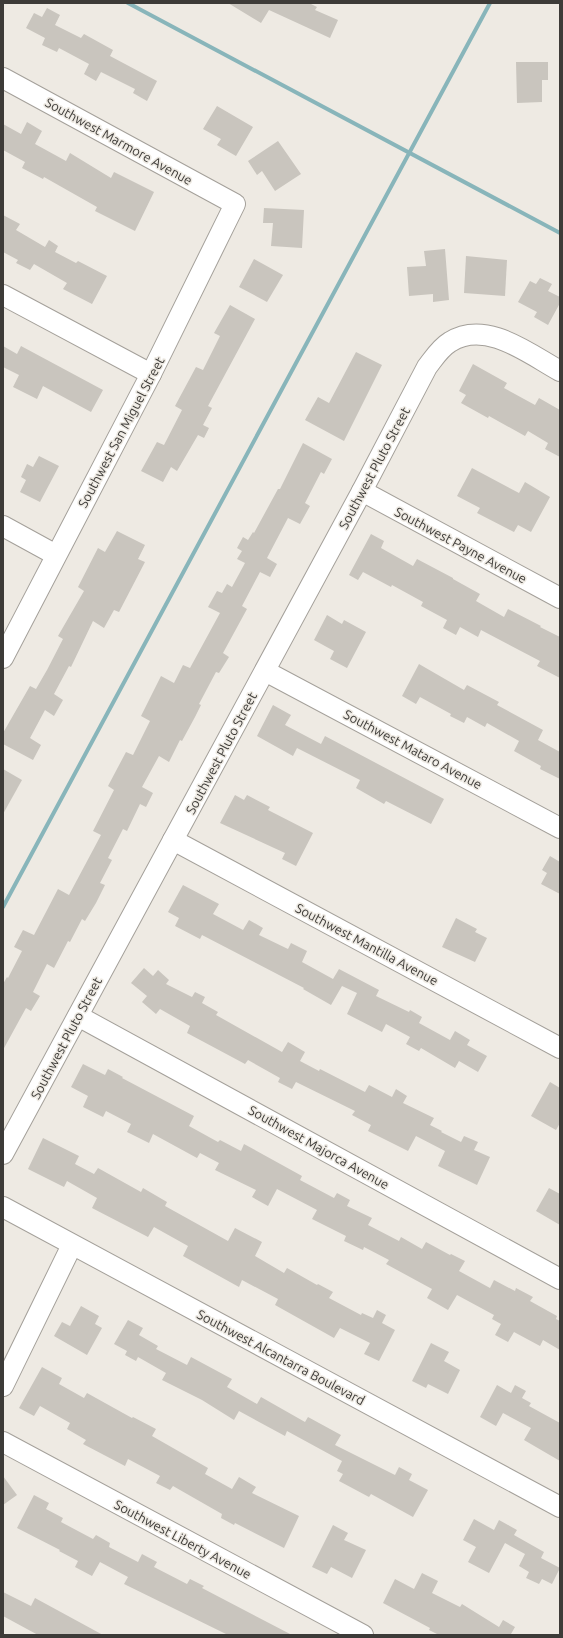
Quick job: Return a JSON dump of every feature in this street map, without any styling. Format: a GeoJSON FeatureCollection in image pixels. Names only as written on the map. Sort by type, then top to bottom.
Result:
{"type":"FeatureCollection","features":[{"type":"Feature","properties":{"kind":"street","name":"Southwest Marmore Avenue"},"geometry":{"type":"LineString","coordinates":[[3,78],[235,204]]}},
{"type":"Feature","properties":{"kind":"street","name":"Southwest San Miguel Street"},"geometry":{"type":"LineString","coordinates":[[3,658],[151,374],[235,204]]}},
{"type":"Feature","properties":{"kind":"street"},"geometry":{"type":"LineString","coordinates":[[3,295],[151,374]]}},
{"type":"Feature","properties":{"kind":"street","name":"Southwest Pluto Street"},"geometry":{"type":"LineString","coordinates":[[3,1154],[362,491],[427,367],[438,353],[449,343],[458,338],[472,335],[485,335],[510,343],[560,371]]}},
{"type":"Feature","properties":{"kind":"street","name":"Southwest Payne Avenue"},"geometry":{"type":"LineString","coordinates":[[362,491],[560,598]]}},
{"type":"Feature","properties":{"kind":"street"},"geometry":{"type":"LineString","coordinates":[[3,526],[56,555]]}},
{"type":"Feature","properties":{"kind":"street","name":"Southwest Mataro Avenue"},"geometry":{"type":"LineString","coordinates":[[265,671],[560,828]]}},
{"type":"Feature","properties":{"kind":"street","name":"Southwest Mantilla Avenue"},"geometry":{"type":"LineString","coordinates":[[173,840],[560,1048]]}},
{"type":"Feature","properties":{"kind":"street","name":"Southwest Majorca Avenue"},"geometry":{"type":"LineString","coordinates":[[78,1016],[560,1279]]}},
{"type":"Feature","properties":{"kind":"street","name":"Southwest Alcantarra Boulevard"},"geometry":{"type":"LineString","coordinates":[[3,1207],[560,1507]]}},
{"type":"Feature","properties":{"kind":"street"},"geometry":{"type":"LineString","coordinates":[[3,1386],[72,1245]]}},
{"type":"Feature","properties":{"kind":"street","name":"Southwest Liberty Avenue"},"geometry":{"type":"LineString","coordinates":[[3,1442],[362,1635]]}},
{"type":"Feature","properties":{"kind":"building"},"geometry":{"type":"Polygon","coordinates":[[[228,3],[309,3],[317,7],[315,10],[338,20],[330,38],[269,10],[261,23],[228,3]]]}},
{"type":"Feature","properties":{"kind":"building"},"geometry":{"type":"Polygon","coordinates":[[[47,8],[60,15],[55,25],[81,38],[84,34],[113,50],[110,56],[157,81],[147,101],[133,93],[135,89],[101,72],[96,81],[84,74],[89,64],[59,48],[57,52],[42,45],[45,38],[26,28],[34,13],[42,17],[47,8]]]}},
{"type":"Feature","properties":{"kind":"building"},"geometry":{"type":"Polygon","coordinates":[[[516,62],[548,62],[548,80],[542,80],[542,102],[517,103],[516,62]]]}},
{"type":"Feature","properties":{"kind":"building"},"geometry":{"type":"Polygon","coordinates":[[[217,106],[253,127],[236,156],[217,145],[221,139],[203,129],[217,106]]]}},
{"type":"Feature","properties":{"kind":"building"},"geometry":{"type":"Polygon","coordinates":[[[27,122],[42,131],[35,144],[66,161],[70,153],[111,178],[114,172],[154,192],[135,231],[95,211],[97,207],[44,177],[43,179],[22,168],[25,162],[3,150],[3,124],[21,134],[27,122]]]}},
{"type":"Feature","properties":{"kind":"building"},"geometry":{"type":"Polygon","coordinates":[[[278,141],[301,174],[275,191],[262,171],[257,175],[248,161],[278,141]]]}},
{"type":"Feature","properties":{"kind":"building"},"geometry":{"type":"Polygon","coordinates":[[[264,208],[304,210],[302,248],[271,246],[273,223],[263,223],[264,208]]]}},
{"type":"Feature","properties":{"kind":"building"},"geometry":{"type":"Polygon","coordinates":[[[3,215],[20,224],[16,230],[45,247],[49,240],[58,246],[55,252],[76,263],[78,261],[107,276],[92,304],[63,289],[67,283],[34,264],[30,270],[16,263],[18,260],[3,252],[3,215]]]}},
{"type":"Feature","properties":{"kind":"building"},"geometry":{"type":"Polygon","coordinates":[[[445,249],[449,300],[433,302],[433,294],[409,296],[407,267],[426,266],[424,251],[445,249]]]}},
{"type":"Feature","properties":{"kind":"building"},"geometry":{"type":"Polygon","coordinates":[[[466,256],[507,260],[505,296],[464,293],[466,256]]]}},
{"type":"Feature","properties":{"kind":"building"},"geometry":{"type":"Polygon","coordinates":[[[254,259],[283,275],[267,302],[239,287],[254,259]]]}},
{"type":"Feature","properties":{"kind":"building"},"geometry":{"type":"Polygon","coordinates":[[[540,278],[552,284],[548,291],[560,297],[560,303],[548,325],[534,317],[537,312],[518,302],[530,281],[536,284],[540,278]]]}},
{"type":"Feature","properties":{"kind":"building"},"geometry":{"type":"Polygon","coordinates":[[[230,305],[255,319],[208,406],[212,408],[203,425],[209,428],[204,438],[198,435],[177,471],[171,467],[163,482],[141,471],[157,442],[164,445],[182,410],[175,406],[196,367],[203,370],[220,336],[214,333],[230,305]]]}},
{"type":"Feature","properties":{"kind":"building"},"geometry":{"type":"Polygon","coordinates":[[[3,346],[17,354],[21,346],[103,390],[91,412],[43,386],[37,399],[13,387],[19,375],[3,367],[3,346]]]}},
{"type":"Feature","properties":{"kind":"building"},"geometry":{"type":"Polygon","coordinates":[[[356,352],[382,365],[344,441],[305,420],[318,397],[329,403],[356,352]]]}},
{"type":"Feature","properties":{"kind":"building"},"geometry":{"type":"Polygon","coordinates":[[[473,364],[507,383],[504,388],[535,405],[539,398],[560,410],[560,457],[545,449],[548,443],[528,431],[525,436],[489,416],[488,418],[461,403],[466,395],[459,391],[473,364]]]}},
{"type":"Feature","properties":{"kind":"building"},"geometry":{"type":"Polygon","coordinates":[[[303,443],[332,459],[324,474],[321,472],[305,503],[310,506],[300,524],[288,518],[267,558],[277,564],[270,577],[260,572],[242,606],[247,609],[223,653],[229,657],[219,673],[216,672],[199,704],[201,705],[195,717],[182,741],[180,740],[169,762],[159,756],[142,787],[153,793],[146,807],[140,804],[127,831],[123,829],[108,858],[112,860],[100,883],[105,885],[96,903],[85,921],[82,919],[70,942],[68,941],[54,968],[47,964],[33,992],[40,996],[31,1011],[26,1008],[3,1050],[3,984],[7,977],[8,978],[22,951],[14,947],[23,930],[34,935],[58,889],[69,895],[101,835],[93,831],[114,790],[108,786],[126,752],[133,755],[150,721],[141,716],[161,676],[174,683],[183,665],[190,668],[220,613],[208,607],[217,591],[222,593],[227,584],[232,587],[245,563],[237,559],[242,551],[237,548],[243,537],[248,540],[253,532],[254,533],[278,489],[280,489],[303,443]]]}},
{"type":"Feature","properties":{"kind":"building"},"geometry":{"type":"Polygon","coordinates":[[[39,456],[59,466],[40,502],[20,492],[26,480],[21,477],[27,464],[33,467],[39,456]]]}},
{"type":"Feature","properties":{"kind":"building"},"geometry":{"type":"Polygon","coordinates":[[[472,468],[519,493],[525,482],[550,497],[531,532],[518,525],[514,532],[477,513],[480,508],[457,496],[472,468]]]}},
{"type":"Feature","properties":{"kind":"building"},"geometry":{"type":"Polygon","coordinates":[[[117,531],[145,545],[138,559],[145,562],[119,612],[114,610],[104,628],[93,621],[71,667],[69,666],[54,694],[63,700],[54,716],[45,710],[30,738],[41,745],[33,760],[3,744],[3,733],[30,686],[36,689],[63,639],[58,636],[84,591],[78,587],[98,548],[105,552],[117,531]]]}},
{"type":"Feature","properties":{"kind":"building"},"geometry":{"type":"Polygon","coordinates":[[[371,534],[384,541],[381,548],[413,566],[417,559],[480,594],[476,601],[504,617],[508,609],[560,637],[560,678],[537,666],[540,661],[481,630],[478,637],[460,627],[456,635],[443,628],[447,620],[421,606],[423,602],[392,585],[391,587],[363,572],[358,580],[349,575],[371,534]]]}},
{"type":"Feature","properties":{"kind":"building"},"geometry":{"type":"Polygon","coordinates":[[[327,615],[342,624],[344,620],[366,632],[347,668],[330,659],[334,651],[314,640],[327,615]]]}},
{"type":"Feature","properties":{"kind":"building"},"geometry":{"type":"Polygon","coordinates":[[[419,664],[464,690],[467,685],[499,702],[497,705],[543,730],[538,740],[560,752],[560,779],[540,769],[541,766],[514,751],[519,741],[487,723],[485,727],[467,717],[464,723],[420,697],[416,704],[402,696],[419,664]]]}},
{"type":"Feature","properties":{"kind":"building"},"geometry":{"type":"Polygon","coordinates":[[[273,705],[291,715],[285,725],[321,744],[325,736],[444,799],[431,824],[386,801],[384,804],[356,788],[360,780],[297,748],[293,756],[257,736],[273,705]]]}},
{"type":"Feature","properties":{"kind":"building"},"geometry":{"type":"Polygon","coordinates":[[[3,769],[22,780],[3,814],[3,769]]]}},
{"type":"Feature","properties":{"kind":"building"},"geometry":{"type":"Polygon","coordinates":[[[235,795],[244,800],[247,795],[270,807],[268,810],[313,833],[296,866],[282,859],[285,853],[220,823],[235,795]]]}},
{"type":"Feature","properties":{"kind":"building"},"geometry":{"type":"Polygon","coordinates":[[[550,856],[560,862],[560,894],[541,884],[547,873],[542,870],[550,856]]]}},
{"type":"Feature","properties":{"kind":"building"},"geometry":{"type":"Polygon","coordinates":[[[183,885],[219,904],[213,914],[243,930],[249,920],[263,928],[259,935],[288,949],[291,943],[307,951],[302,962],[333,979],[339,969],[379,990],[376,996],[409,1012],[410,1010],[422,1017],[419,1023],[450,1040],[455,1031],[470,1040],[467,1045],[487,1056],[478,1072],[459,1061],[455,1068],[421,1048],[419,1051],[406,1044],[410,1037],[386,1024],[382,1032],[347,1014],[357,993],[342,986],[331,1005],[303,989],[304,988],[202,935],[200,939],[175,926],[179,918],[168,912],[183,885]]]}},
{"type":"Feature","properties":{"kind":"building"},"geometry":{"type":"Polygon","coordinates":[[[456,918],[477,929],[475,932],[487,938],[475,962],[442,947],[456,918]]]}},
{"type":"Feature","properties":{"kind":"building"},"geometry":{"type":"Polygon","coordinates":[[[144,968],[153,976],[158,970],[169,980],[166,984],[192,997],[195,992],[205,997],[202,1003],[218,1012],[216,1015],[282,1052],[288,1042],[305,1052],[300,1061],[319,1071],[320,1069],[365,1092],[369,1085],[392,1097],[396,1089],[407,1096],[403,1103],[434,1118],[430,1125],[461,1142],[464,1136],[478,1142],[474,1150],[490,1157],[477,1185],[438,1166],[445,1151],[416,1136],[408,1151],[368,1131],[371,1125],[352,1115],[355,1111],[296,1082],[292,1089],[278,1082],[280,1078],[248,1060],[245,1064],[187,1033],[190,1026],[160,1009],[156,1014],[142,1002],[147,996],[131,983],[144,968]]]}},
{"type":"Feature","properties":{"kind":"building"},"geometry":{"type":"Polygon","coordinates":[[[83,1064],[105,1075],[108,1069],[194,1116],[189,1126],[218,1142],[220,1140],[241,1151],[244,1144],[302,1176],[300,1180],[334,1198],[337,1193],[350,1200],[347,1206],[372,1218],[368,1225],[399,1241],[401,1237],[422,1249],[426,1242],[465,1261],[459,1271],[490,1288],[494,1280],[515,1291],[516,1288],[533,1297],[530,1301],[557,1316],[556,1319],[560,1321],[560,1350],[543,1340],[540,1346],[514,1332],[508,1342],[495,1335],[501,1324],[492,1319],[494,1315],[457,1295],[448,1310],[427,1298],[432,1289],[386,1264],[389,1260],[364,1247],[363,1250],[344,1241],[346,1236],[312,1219],[317,1210],[277,1189],[268,1206],[252,1197],[256,1190],[215,1170],[219,1163],[200,1153],[197,1158],[153,1134],[149,1143],[127,1132],[131,1124],[106,1111],[103,1117],[83,1107],[88,1096],[71,1087],[83,1064]]]}},
{"type":"Feature","properties":{"kind":"building"},"geometry":{"type":"Polygon","coordinates":[[[550,1082],[560,1088],[560,1123],[556,1130],[531,1116],[550,1082]]]}},
{"type":"Feature","properties":{"kind":"building"},"geometry":{"type":"Polygon","coordinates":[[[43,1138],[79,1156],[75,1164],[94,1174],[98,1168],[141,1192],[143,1188],[167,1202],[165,1206],[228,1241],[235,1228],[262,1242],[255,1256],[284,1273],[287,1268],[333,1292],[329,1298],[361,1315],[362,1313],[373,1318],[377,1310],[386,1315],[382,1323],[395,1330],[379,1361],[364,1354],[370,1343],[340,1328],[334,1338],[275,1305],[278,1299],[242,1280],[239,1287],[183,1256],[188,1246],[154,1227],[148,1237],[92,1208],[97,1198],[67,1181],[64,1187],[28,1169],[43,1138]]]}},
{"type":"Feature","properties":{"kind":"building"},"geometry":{"type":"Polygon","coordinates":[[[549,1188],[560,1194],[560,1225],[536,1211],[549,1188]]]}},
{"type":"Feature","properties":{"kind":"building"},"geometry":{"type":"Polygon","coordinates":[[[81,1306],[99,1316],[95,1324],[102,1328],[87,1355],[54,1336],[62,1322],[70,1326],[81,1306]]]}},
{"type":"Feature","properties":{"kind":"building"},"geometry":{"type":"Polygon","coordinates":[[[128,1320],[143,1328],[139,1335],[158,1346],[156,1349],[187,1365],[191,1357],[232,1379],[227,1387],[257,1404],[261,1397],[305,1422],[308,1417],[341,1435],[335,1445],[395,1475],[399,1467],[412,1474],[409,1480],[428,1490],[413,1517],[371,1494],[369,1497],[339,1481],[343,1474],[337,1471],[342,1461],[287,1431],[285,1436],[239,1411],[234,1420],[202,1400],[162,1380],[166,1373],[138,1357],[136,1361],[125,1355],[127,1351],[114,1344],[128,1320]]]}},
{"type":"Feature","properties":{"kind":"building"},"geometry":{"type":"Polygon","coordinates":[[[431,1343],[449,1352],[444,1361],[460,1370],[448,1394],[428,1384],[426,1388],[412,1381],[431,1343]]]}},
{"type":"Feature","properties":{"kind":"building"},"geometry":{"type":"Polygon","coordinates":[[[42,1367],[62,1378],[59,1384],[84,1398],[87,1393],[132,1418],[133,1417],[156,1429],[152,1436],[208,1468],[205,1474],[232,1489],[239,1477],[256,1487],[252,1493],[299,1516],[284,1548],[235,1523],[234,1525],[221,1518],[222,1514],[173,1486],[170,1490],[156,1483],[160,1476],[128,1459],[125,1466],[83,1444],[86,1440],[67,1429],[70,1423],[40,1406],[34,1416],[19,1408],[42,1367]]]}},
{"type":"Feature","properties":{"kind":"building"},"geometry":{"type":"Polygon","coordinates":[[[497,1385],[511,1393],[515,1385],[526,1391],[522,1398],[531,1403],[529,1406],[560,1423],[560,1461],[524,1440],[531,1428],[503,1413],[496,1426],[480,1417],[497,1385]]]}},
{"type":"Feature","properties":{"kind":"building"},"geometry":{"type":"Polygon","coordinates":[[[3,1476],[17,1495],[3,1505],[3,1476]]]}},
{"type":"Feature","properties":{"kind":"building"},"geometry":{"type":"Polygon","coordinates":[[[34,1495],[49,1503],[46,1509],[63,1518],[61,1522],[93,1539],[96,1535],[110,1543],[109,1547],[138,1562],[142,1554],[157,1562],[154,1567],[187,1584],[190,1579],[204,1586],[202,1588],[292,1635],[228,1635],[124,1584],[128,1577],[100,1562],[92,1576],[75,1567],[78,1561],[17,1528],[34,1495]]]}},
{"type":"Feature","properties":{"kind":"building"},"geometry":{"type":"Polygon","coordinates":[[[474,1519],[494,1530],[499,1520],[517,1530],[514,1535],[544,1552],[541,1558],[560,1568],[552,1584],[542,1579],[539,1584],[526,1578],[529,1572],[519,1566],[525,1554],[505,1543],[489,1573],[468,1562],[476,1547],[463,1540],[474,1519]]]}},
{"type":"Feature","properties":{"kind":"building"},"geometry":{"type":"Polygon","coordinates":[[[333,1525],[348,1533],[344,1540],[366,1550],[352,1578],[331,1567],[327,1574],[312,1567],[333,1525]]]}},
{"type":"Feature","properties":{"kind":"building"},"geometry":{"type":"Polygon","coordinates":[[[422,1573],[438,1581],[432,1593],[460,1607],[462,1604],[499,1627],[503,1620],[515,1627],[511,1634],[513,1635],[439,1635],[429,1630],[430,1628],[383,1603],[395,1579],[414,1589],[422,1573]]]}},
{"type":"Feature","properties":{"kind":"building"},"geometry":{"type":"Polygon","coordinates":[[[3,1592],[31,1606],[35,1598],[103,1635],[38,1635],[3,1616],[3,1592]]]}},
{"type":"Feature","properties":{"kind":"waterway"},"geometry":{"type":"LineString","coordinates":[[128,3],[560,233]]}},
{"type":"Feature","properties":{"kind":"waterway"},"geometry":{"type":"LineString","coordinates":[[3,907],[490,3]]}}]}
